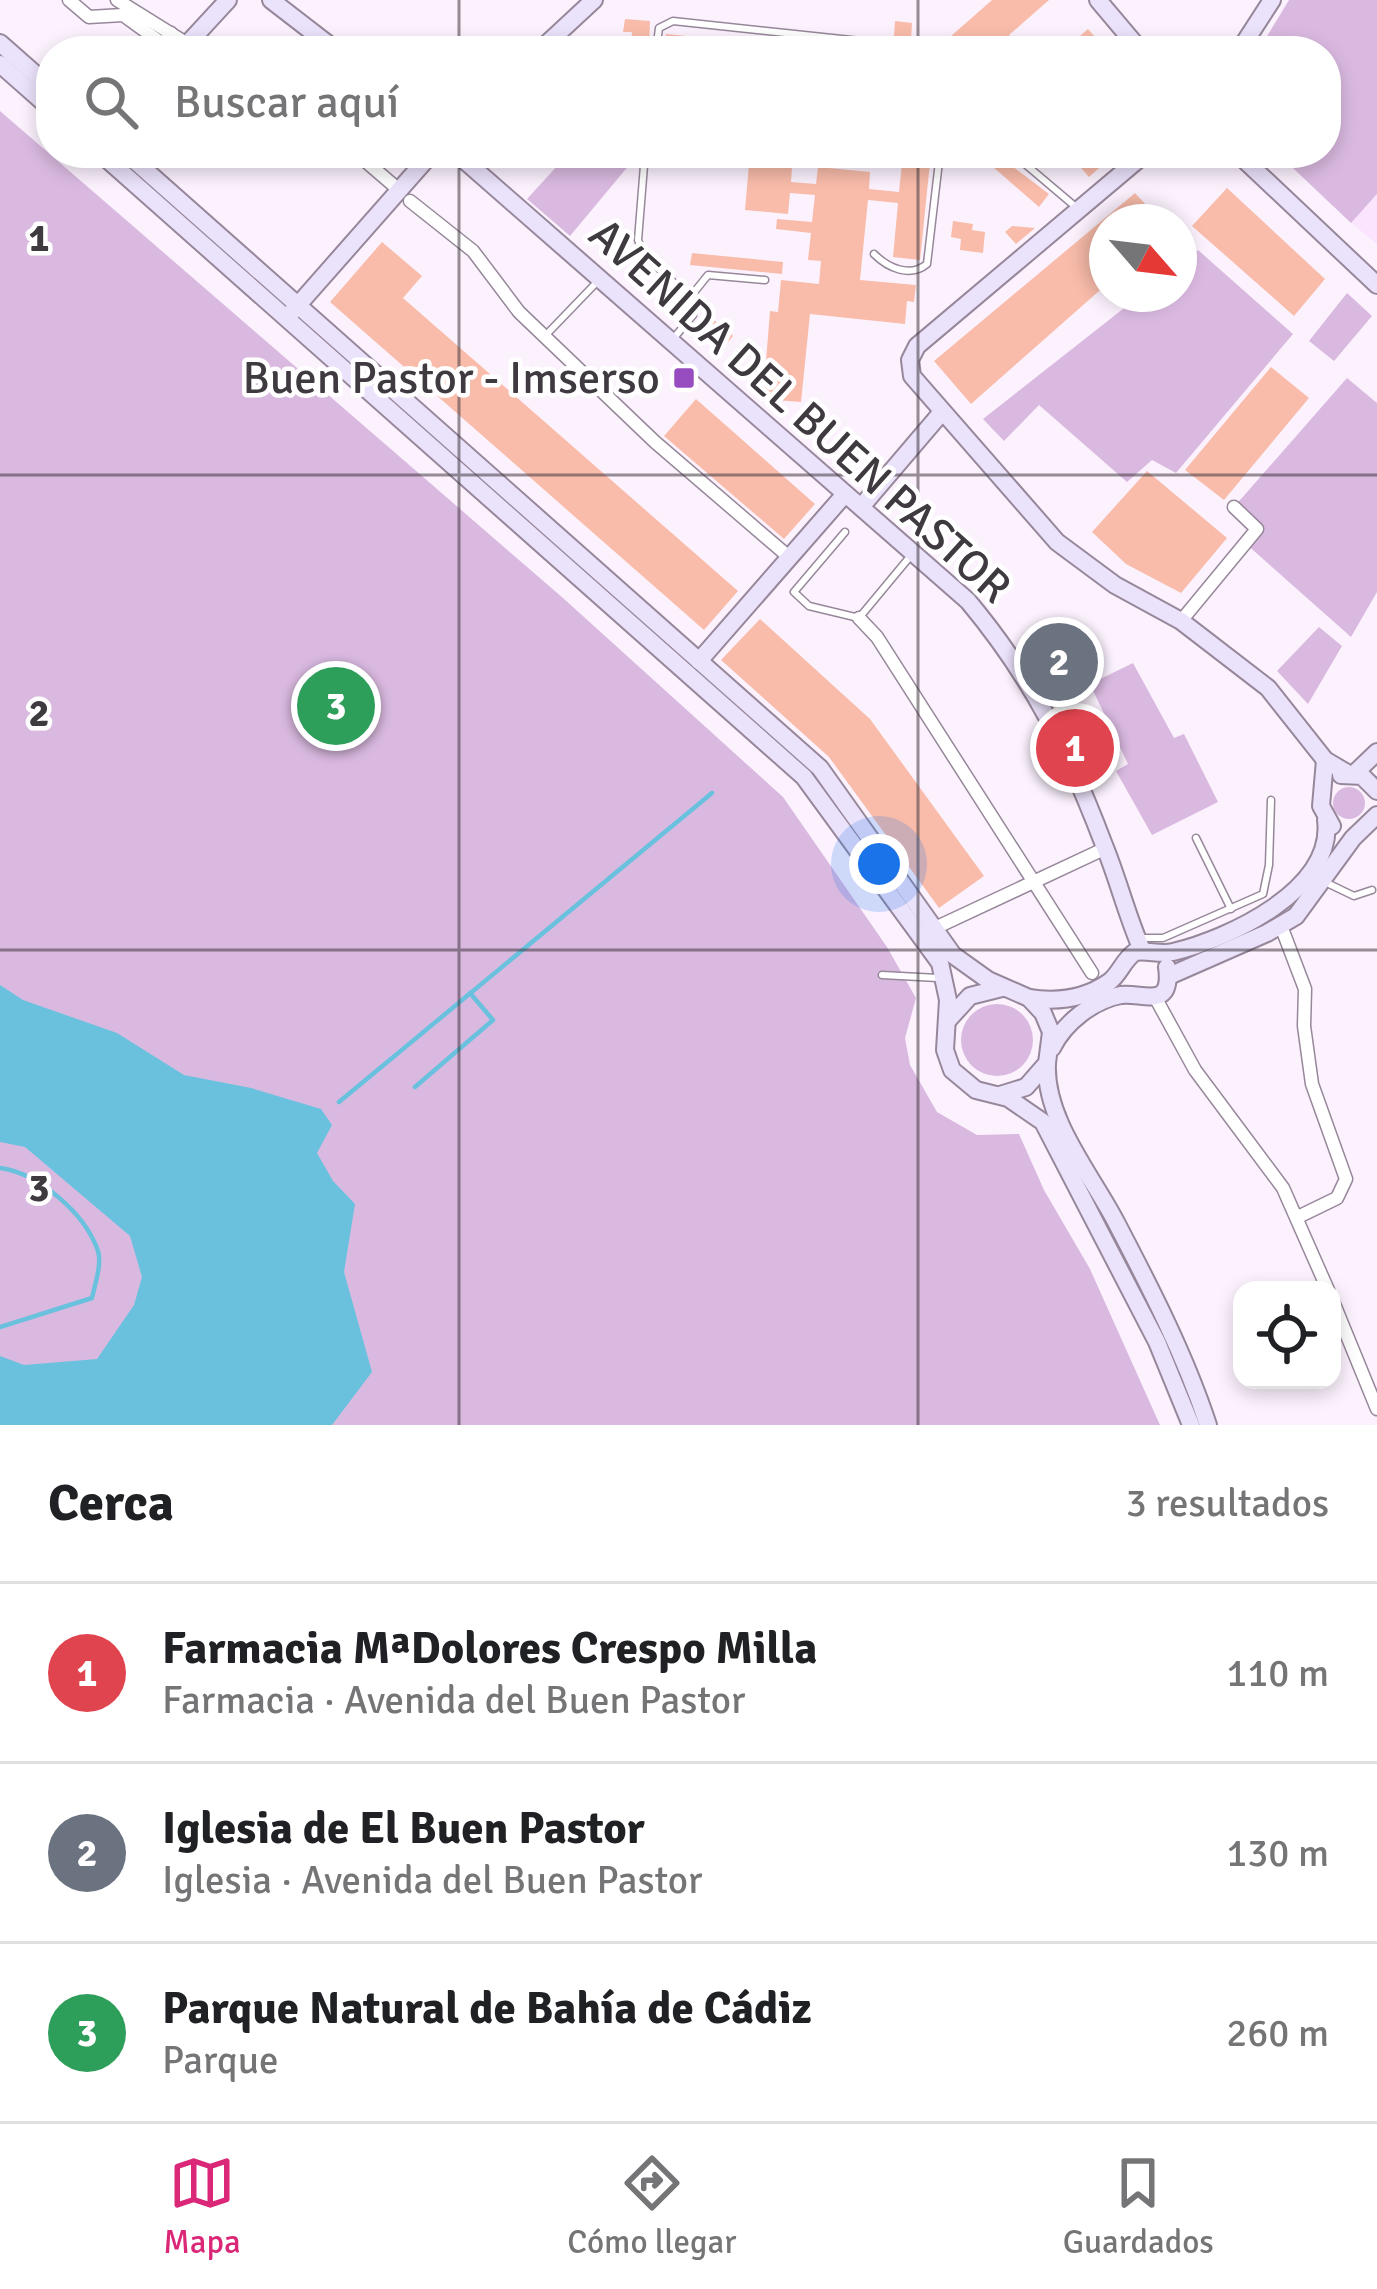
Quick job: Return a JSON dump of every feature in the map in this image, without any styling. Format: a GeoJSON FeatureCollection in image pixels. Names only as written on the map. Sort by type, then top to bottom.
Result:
{"type":"FeatureCollection","features":[{"type":"Feature","properties":{"kind":"street"},"geometry":{"type":"LineString","coordinates":[[69,0],[89,17],[123,15],[152,36]]}},
{"type":"Feature","properties":{"kind":"street"},"geometry":{"type":"LineString","coordinates":[[117,0],[175,36]]}},
{"type":"Feature","properties":{"kind":"street"},"geometry":{"type":"LineString","coordinates":[[199,36],[228,0]]}},
{"type":"Feature","properties":{"kind":"street"},"geometry":{"type":"LineString","coordinates":[[271,0],[318,36]]}},
{"type":"Feature","properties":{"kind":"street"},"geometry":{"type":"LineString","coordinates":[[555,36],[594,0]]}},
{"type":"Feature","properties":{"kind":"street"},"geometry":{"type":"LineString","coordinates":[[1098,0],[1129,36]]}},
{"type":"Feature","properties":{"kind":"street"},"geometry":{"type":"LineString","coordinates":[[1249,36],[1272,0]]}},
{"type":"Feature","properties":{"kind":"street"},"geometry":{"type":"LineString","coordinates":[[0,43],[36,75]]}},
{"type":"Feature","properties":{"kind":"street"},"geometry":{"type":"LineString","coordinates":[[0,64],[36,96]]}},
{"type":"Feature","properties":{"kind":"street"},"geometry":{"type":"LineString","coordinates":[[118,168],[820,768],[953,955],[1010,989],[1050,1001],[1077,997],[1108,982],[1129,955],[1145,947],[1171,953],[1250,921],[1291,896],[1325,843],[1321,806],[1325,760]]}},
{"type":"Feature","properties":{"kind":"street"},"geometry":{"type":"LineString","coordinates":[[142,168],[292,312],[804,777],[940,964],[949,1019],[945,1050],[952,1070],[976,1090],[1026,1107],[1043,1122],[1157,1342],[1191,1425]]}},
{"type":"Feature","properties":{"kind":"street"},"geometry":{"type":"LineString","coordinates":[[373,168],[473,251],[544,337],[789,557]]}},
{"type":"Feature","properties":{"kind":"street"},"geometry":{"type":"LineString","coordinates":[[292,312],[405,196],[423,168]]}},
{"type":"Feature","properties":{"kind":"street","name":"AVENIDA DEL BUEN PASTOR"},"geometry":{"type":"LineString","coordinates":[[473,168],[968,601],[1011,652],[1041,700],[1145,947]]}},
{"type":"Feature","properties":{"kind":"street"},"geometry":{"type":"LineString","coordinates":[[1129,168],[913,352],[912,376],[1057,542],[1115,585],[1181,621],[1268,688],[1325,760],[1369,780],[1377,791]]}},
{"type":"Feature","properties":{"kind":"street"},"geometry":{"type":"LineString","coordinates":[[1253,168],[1377,285]]}},
{"type":"Feature","properties":{"kind":"street"},"geometry":{"type":"LineString","coordinates":[[861,507],[942,412]]}},
{"type":"Feature","properties":{"kind":"street"},"geometry":{"type":"LineString","coordinates":[[699,661],[845,494]]}},
{"type":"Feature","properties":{"kind":"street"},"geometry":{"type":"LineString","coordinates":[[1181,621],[1257,529],[1234,507]]}},
{"type":"Feature","properties":{"kind":"street"},"geometry":{"type":"LineString","coordinates":[[859,619],[878,637],[1091,973]]}},
{"type":"Feature","properties":{"kind":"street"},"geometry":{"type":"LineString","coordinates":[[1323,790],[1333,778],[1351,773],[1377,752]]}},
{"type":"Feature","properties":{"kind":"street"},"geometry":{"type":"LineString","coordinates":[[1169,976],[1296,916],[1377,815]]}},
{"type":"Feature","properties":{"kind":"street"},"geometry":{"type":"LineString","coordinates":[[1326,820],[1345,832],[1360,831]]}},
{"type":"Feature","properties":{"kind":"street"},"geometry":{"type":"LineString","coordinates":[[935,928],[1106,848]]}},
{"type":"Feature","properties":{"kind":"street"},"geometry":{"type":"LineString","coordinates":[[1281,926],[1305,988],[1304,1026],[1312,1084],[1346,1179],[1337,1198],[1298,1216]]}},
{"type":"Feature","properties":{"kind":"street"},"geometry":{"type":"LineString","coordinates":[[1000,1095],[1026,1087],[1066,1024],[1076,1017],[1118,996],[1155,997],[1164,989],[1169,976],[1166,963],[1145,947]]}},
{"type":"Feature","properties":{"kind":"street"},"geometry":{"type":"LineString","coordinates":[[1121,966],[1120,980],[1133,997]]}},
{"type":"Feature","properties":{"kind":"street"},"geometry":{"type":"LineString","coordinates":[[949,1019],[970,996],[989,988],[1010,989]]}},
{"type":"Feature","properties":{"kind":"street"},"geometry":{"type":"LineString","coordinates":[[1155,997],[1195,1070],[1282,1188],[1324,1281]]}},
{"type":"Feature","properties":{"kind":"street"},"geometry":{"type":"LineString","coordinates":[[1029,998],[1048,1022],[1051,1104],[1149,1289],[1208,1425]]}},
{"type":"Feature","properties":{"kind":"street"},"geometry":{"type":"LineString","coordinates":[[1341,1321],[1377,1409]]}},
{"type":"Feature","properties":{"kind":"lane"},"geometry":{"type":"LineString","coordinates":[[658,36],[659,28],[673,21],[814,36]]}},
{"type":"Feature","properties":{"kind":"lane"},"geometry":{"type":"LineString","coordinates":[[644,168],[638,241],[643,253],[691,296],[695,311],[670,343]]}},
{"type":"Feature","properties":{"kind":"lane"},"geometry":{"type":"LineString","coordinates":[[874,254],[887,267],[915,271],[927,264],[938,168]]}},
{"type":"Feature","properties":{"kind":"lane"},"geometry":{"type":"LineString","coordinates":[[1029,168],[1079,211]]}},
{"type":"Feature","properties":{"kind":"lane"},"geometry":{"type":"LineString","coordinates":[[691,296],[708,275],[765,280]]}},
{"type":"Feature","properties":{"kind":"lane"},"geometry":{"type":"LineString","coordinates":[[544,337],[599,279]]}},
{"type":"Feature","properties":{"kind":"lane"},"geometry":{"type":"LineString","coordinates":[[845,532],[794,592],[809,606],[859,619],[913,552]]}},
{"type":"Feature","properties":{"kind":"lane"},"geometry":{"type":"LineString","coordinates":[[1145,947],[1263,894],[1271,800]]}},
{"type":"Feature","properties":{"kind":"lane"},"geometry":{"type":"LineString","coordinates":[[1196,838],[1231,909]]}},
{"type":"Feature","properties":{"kind":"lane"},"geometry":{"type":"LineString","coordinates":[[1324,881],[1354,896],[1372,890]]}},
{"type":"Feature","properties":{"kind":"lane"},"geometry":{"type":"LineString","coordinates":[[882,975],[945,976]]}},
{"type":"Feature","properties":{"kind":"shaded area"},"geometry":{"type":"Polygon","coordinates":[[[1289,0],[1377,0],[1377,194],[1351,223],[1293,168],[1341,168],[1341,36],[1267,36],[1289,0]]]}},
{"type":"Feature","properties":{"kind":"shaded area"},"geometry":{"type":"Polygon","coordinates":[[[0,111],[36,142],[36,168],[66,168],[563,598],[783,797],[887,947],[916,998],[905,1038],[910,1065],[937,1112],[977,1135],[1019,1134],[1044,1190],[1090,1269],[1160,1425],[0,1425],[0,111]]]}},
{"type":"Feature","properties":{"kind":"shaded area"},"geometry":{"type":"Polygon","coordinates":[[[555,168],[627,168],[570,236],[527,199],[555,168]]]}},
{"type":"Feature","properties":{"kind":"shaded area"},"geometry":{"type":"Polygon","coordinates":[[[1377,194],[1377,244],[1351,223],[1377,194]]]}},
{"type":"Feature","properties":{"kind":"shaded area"},"geometry":{"type":"Polygon","coordinates":[[[1197,251],[1293,334],[1176,473],[1152,460],[1127,482],[1039,405],[1004,441],[983,419],[1119,312],[1197,312],[1197,251]]]}},
{"type":"Feature","properties":{"kind":"shaded area"},"geometry":{"type":"Polygon","coordinates":[[[1347,293],[1372,316],[1334,361],[1309,341],[1347,293]]]}},
{"type":"Feature","properties":{"kind":"shaded area"},"geometry":{"type":"Polygon","coordinates":[[[1347,378],[1377,403],[1377,592],[1351,637],[1245,543],[1257,529],[1234,507],[1347,378]]]}},
{"type":"Feature","properties":{"kind":"shaded area"},"geometry":{"type":"Polygon","coordinates":[[[1319,627],[1342,646],[1308,704],[1277,671],[1319,627]]]}},
{"type":"Feature","properties":{"kind":"shaded area"},"geometry":{"type":"Polygon","coordinates":[[[1133,663],[1174,738],[1184,734],[1218,802],[1152,835],[1116,771],[1128,764],[1090,684],[1133,663]]]}},
{"type":"Feature","properties":{"kind":"shaded area"},"geometry":{"type":"Polygon","coordinates":[[[1349,787],[1361,791],[1365,803],[1361,815],[1349,819],[1337,815],[1333,803],[1337,791],[1349,787]]]}},
{"type":"Feature","properties":{"kind":"shaded area"},"geometry":{"type":"Polygon","coordinates":[[[997,1004],[1022,1015],[1033,1040],[1022,1065],[997,1076],[972,1065],[961,1040],[972,1015],[997,1004]]]}},
{"type":"Feature","properties":{"kind":"water"},"geometry":{"type":"Polygon","coordinates":[[[0,985],[23,1000],[117,1033],[184,1075],[321,1109],[332,1125],[317,1153],[333,1181],[355,1204],[344,1272],[372,1372],[332,1425],[0,1425],[0,1356],[24,1365],[97,1359],[134,1305],[142,1277],[130,1236],[25,1147],[0,1142],[0,985]]]}},
{"type":"Feature","properties":{"kind":"building"},"geometry":{"type":"Polygon","coordinates":[[[992,0],[1049,0],[1010,36],[951,36],[992,0]]]}},
{"type":"Feature","properties":{"kind":"building"},"geometry":{"type":"Polygon","coordinates":[[[625,19],[650,21],[650,36],[623,32],[625,19]]]}},
{"type":"Feature","properties":{"kind":"building"},"geometry":{"type":"Polygon","coordinates":[[[895,21],[912,23],[911,36],[894,36],[895,21]]]}},
{"type":"Feature","properties":{"kind":"building"},"geometry":{"type":"Polygon","coordinates":[[[749,168],[792,168],[791,182],[816,184],[818,168],[870,172],[869,189],[899,192],[901,168],[929,168],[920,260],[893,257],[898,203],[868,200],[860,280],[916,285],[914,302],[907,301],[905,324],[810,314],[801,402],[763,399],[770,311],[778,312],[781,280],[819,284],[821,261],[808,260],[811,233],[776,229],[777,219],[812,222],[815,195],[790,193],[788,214],[745,210],[749,168]]]}},
{"type":"Feature","properties":{"kind":"building"},"geometry":{"type":"Polygon","coordinates":[[[994,168],[1015,168],[1049,194],[1039,207],[994,168]]]}},
{"type":"Feature","properties":{"kind":"building"},"geometry":{"type":"Polygon","coordinates":[[[1227,188],[1325,279],[1294,316],[1197,230],[1197,221],[1227,188]]]}},
{"type":"Feature","properties":{"kind":"building"},"geometry":{"type":"Polygon","coordinates":[[[1135,193],[1145,204],[1122,204],[1135,193]]]}},
{"type":"Feature","properties":{"kind":"building"},"geometry":{"type":"Polygon","coordinates":[[[953,221],[973,224],[972,230],[985,232],[983,253],[960,250],[961,239],[951,237],[953,221]]]}},
{"type":"Feature","properties":{"kind":"building"},"geometry":{"type":"Polygon","coordinates":[[[1012,226],[1035,228],[1016,244],[1005,232],[1012,226]]]}},
{"type":"Feature","properties":{"kind":"building"},"geometry":{"type":"Polygon","coordinates":[[[1089,231],[1089,300],[971,404],[934,361],[1089,231]]]}},
{"type":"Feature","properties":{"kind":"building"},"geometry":{"type":"Polygon","coordinates":[[[382,242],[422,276],[403,298],[738,591],[704,630],[330,302],[382,242]]]}},
{"type":"Feature","properties":{"kind":"building"},"geometry":{"type":"Polygon","coordinates":[[[692,253],[783,262],[782,274],[690,265],[692,253]]]}},
{"type":"Feature","properties":{"kind":"building"},"geometry":{"type":"Polygon","coordinates":[[[709,316],[733,336],[723,348],[699,328],[709,316]]]}},
{"type":"Feature","properties":{"kind":"building"},"geometry":{"type":"Polygon","coordinates":[[[1271,367],[1309,398],[1224,500],[1185,470],[1271,367]]]}},
{"type":"Feature","properties":{"kind":"building"},"geometry":{"type":"Polygon","coordinates":[[[696,399],[815,504],[784,539],[664,436],[696,399]]]}},
{"type":"Feature","properties":{"kind":"building"},"geometry":{"type":"Polygon","coordinates":[[[1147,471],[1227,538],[1181,593],[1126,564],[1092,532],[1147,471]]]}},
{"type":"Feature","properties":{"kind":"building"},"geometry":{"type":"Polygon","coordinates":[[[760,619],[870,719],[984,876],[939,908],[829,757],[721,660],[760,619]]]}},
{"type":"Feature","properties":{"kind":"waterway"},"geometry":{"type":"LineString","coordinates":[[339,1102],[712,793]]}},
{"type":"Feature","properties":{"kind":"waterway"},"geometry":{"type":"LineString","coordinates":[[415,1087],[493,1020],[470,993]]}},
{"type":"Feature","properties":{"kind":"waterway"},"geometry":{"type":"LineString","coordinates":[[0,1168],[44,1186],[71,1209],[92,1237],[99,1262],[92,1298],[0,1327]]}},
{"type":"Feature","properties":{"kind":"place","name":"Buen Pastor - Imserso"},"geometry":{"type":"Point","coordinates":[684,378]}},
{"type":"Feature","properties":{"kind":"place","name":"Iglesia de El Buen Pastor"},"geometry":{"type":"Point","coordinates":[1059,662]}},
{"type":"Feature","properties":{"kind":"place","name":"Parque Natural de Bahía de Cádiz"},"geometry":{"type":"Point","coordinates":[336,706]}},
{"type":"Feature","properties":{"kind":"place","name":"Farmacia MªDolores Crespo Milla"},"geometry":{"type":"Point","coordinates":[1075,748]}}]}
